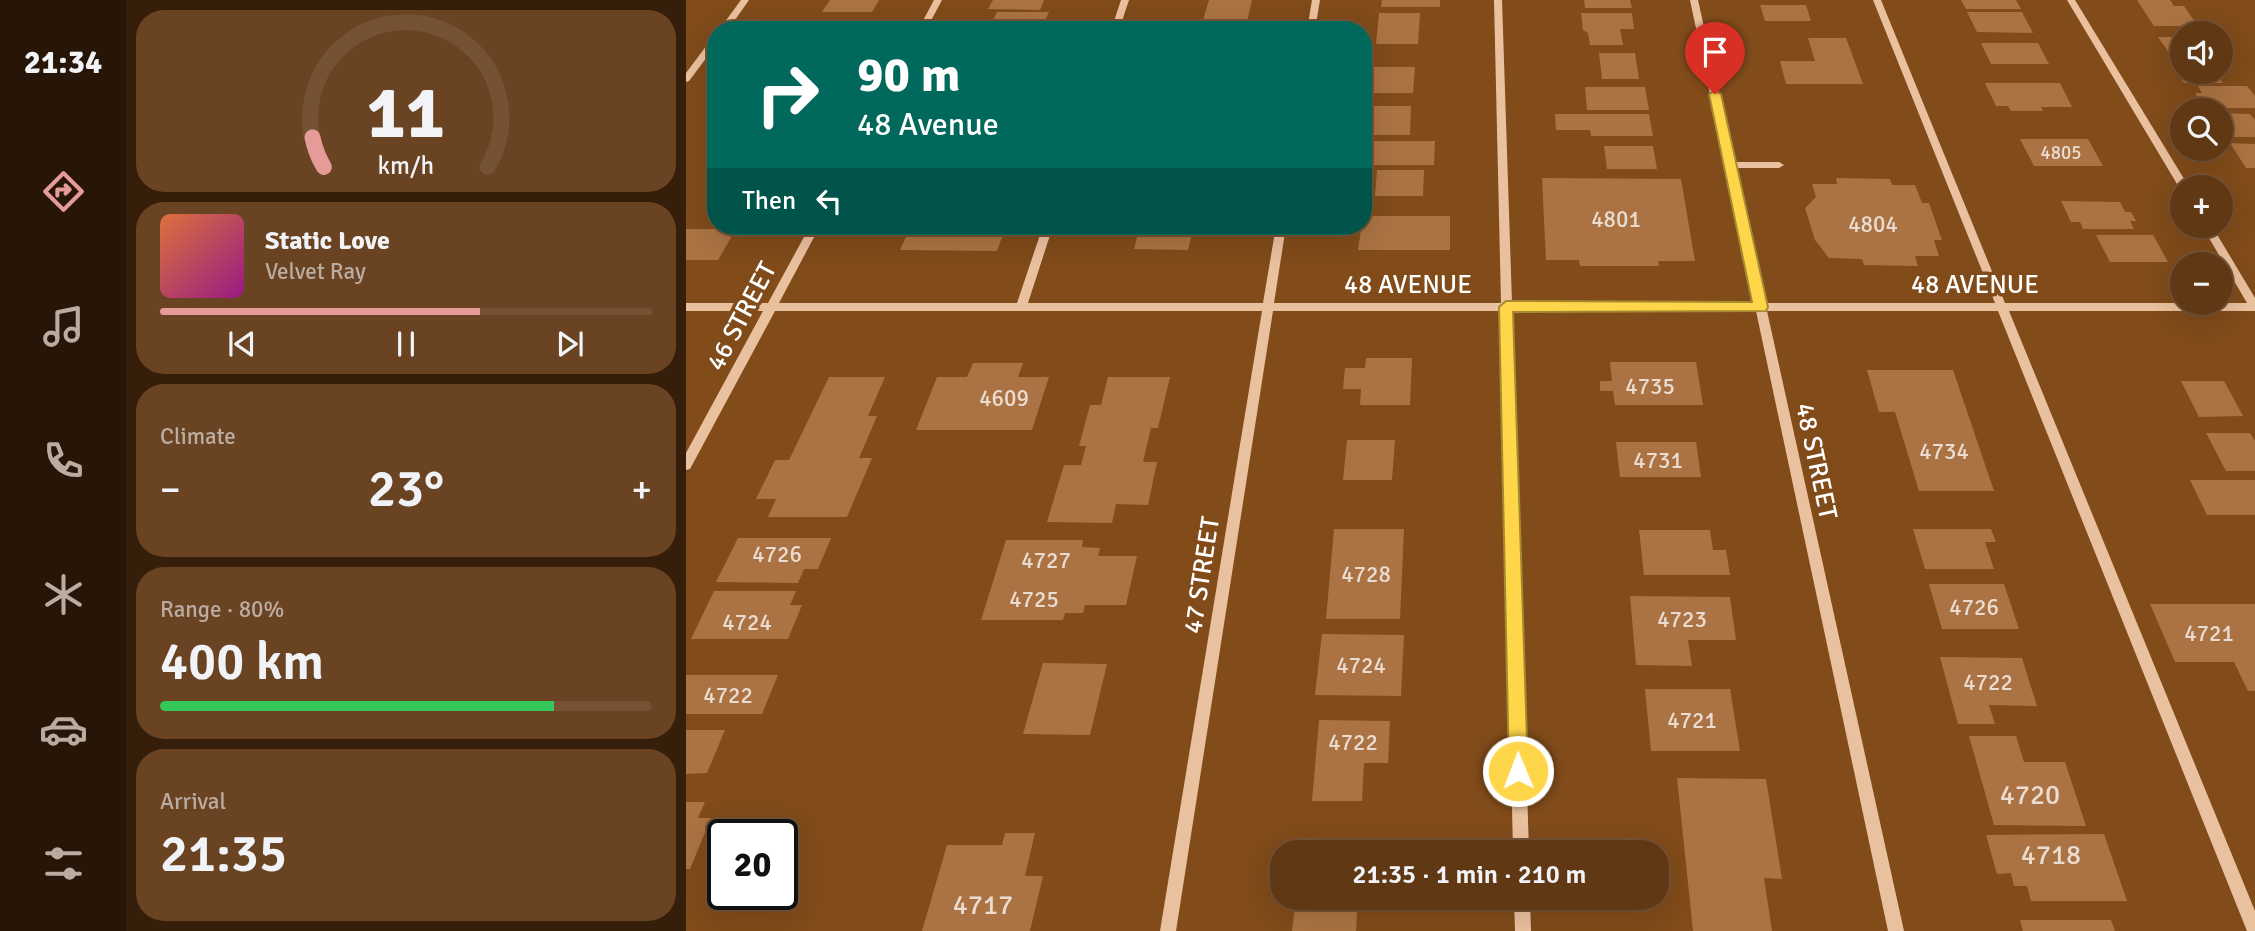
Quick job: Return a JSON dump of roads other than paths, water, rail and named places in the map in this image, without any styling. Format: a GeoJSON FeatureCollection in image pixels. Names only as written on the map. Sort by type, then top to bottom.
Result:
{"type":"FeatureCollection","features":[{"type":"Feature","properties":{"kind":"street"},"geometry":{"type":"LineString","coordinates":[[730,21],[745,0]]}},
{"type":"Feature","properties":{"kind":"street"},"geometry":{"type":"LineString","coordinates":[[927,21],[938,0]]}},
{"type":"Feature","properties":{"kind":"street"},"geometry":{"type":"LineString","coordinates":[[1118,21],[1125,0]]}},
{"type":"Feature","properties":{"kind":"street"},"geometry":{"type":"LineString","coordinates":[[1312,21],[1316,0]]}},
{"type":"Feature","properties":{"kind":"street"},"geometry":{"type":"LineString","coordinates":[[1498,0],[1521,840]]}},
{"type":"Feature","properties":{"kind":"street","name":"48 STREET"},"geometry":{"type":"LineString","coordinates":[[1694,0],[1896,931]]}},
{"type":"Feature","properties":{"kind":"street"},"geometry":{"type":"LineString","coordinates":[[1877,0],[2255,931]]}},
{"type":"Feature","properties":{"kind":"street"},"geometry":{"type":"LineString","coordinates":[[2071,0],[2177,175]]}},
{"type":"Feature","properties":{"kind":"street"},"geometry":{"type":"LineString","coordinates":[[686,79],[707,51]]}},
{"type":"Feature","properties":{"kind":"street"},"geometry":{"type":"LineString","coordinates":[[1730,165],[1779,165]]}},
{"type":"Feature","properties":{"kind":"street","name":"46 STREET"},"geometry":{"type":"LineString","coordinates":[[686,465],[810,235]]}},
{"type":"Feature","properties":{"kind":"street"},"geometry":{"type":"LineString","coordinates":[[1021,307],[1045,235]]}},
{"type":"Feature","properties":{"kind":"street","name":"47 STREET"},"geometry":{"type":"LineString","coordinates":[[1168,931],[1280,235]]}},
{"type":"Feature","properties":{"kind":"street"},"geometry":{"type":"LineString","coordinates":[[2214,238],[2255,307]]}},
{"type":"Feature","properties":{"kind":"street","name":"48 AVENUE"},"geometry":{"type":"LineString","coordinates":[[686,307],[2255,307]]}},
{"type":"Feature","properties":{"kind":"street"},"geometry":{"type":"LineString","coordinates":[[1522,910],[1523,931]]}}]}
